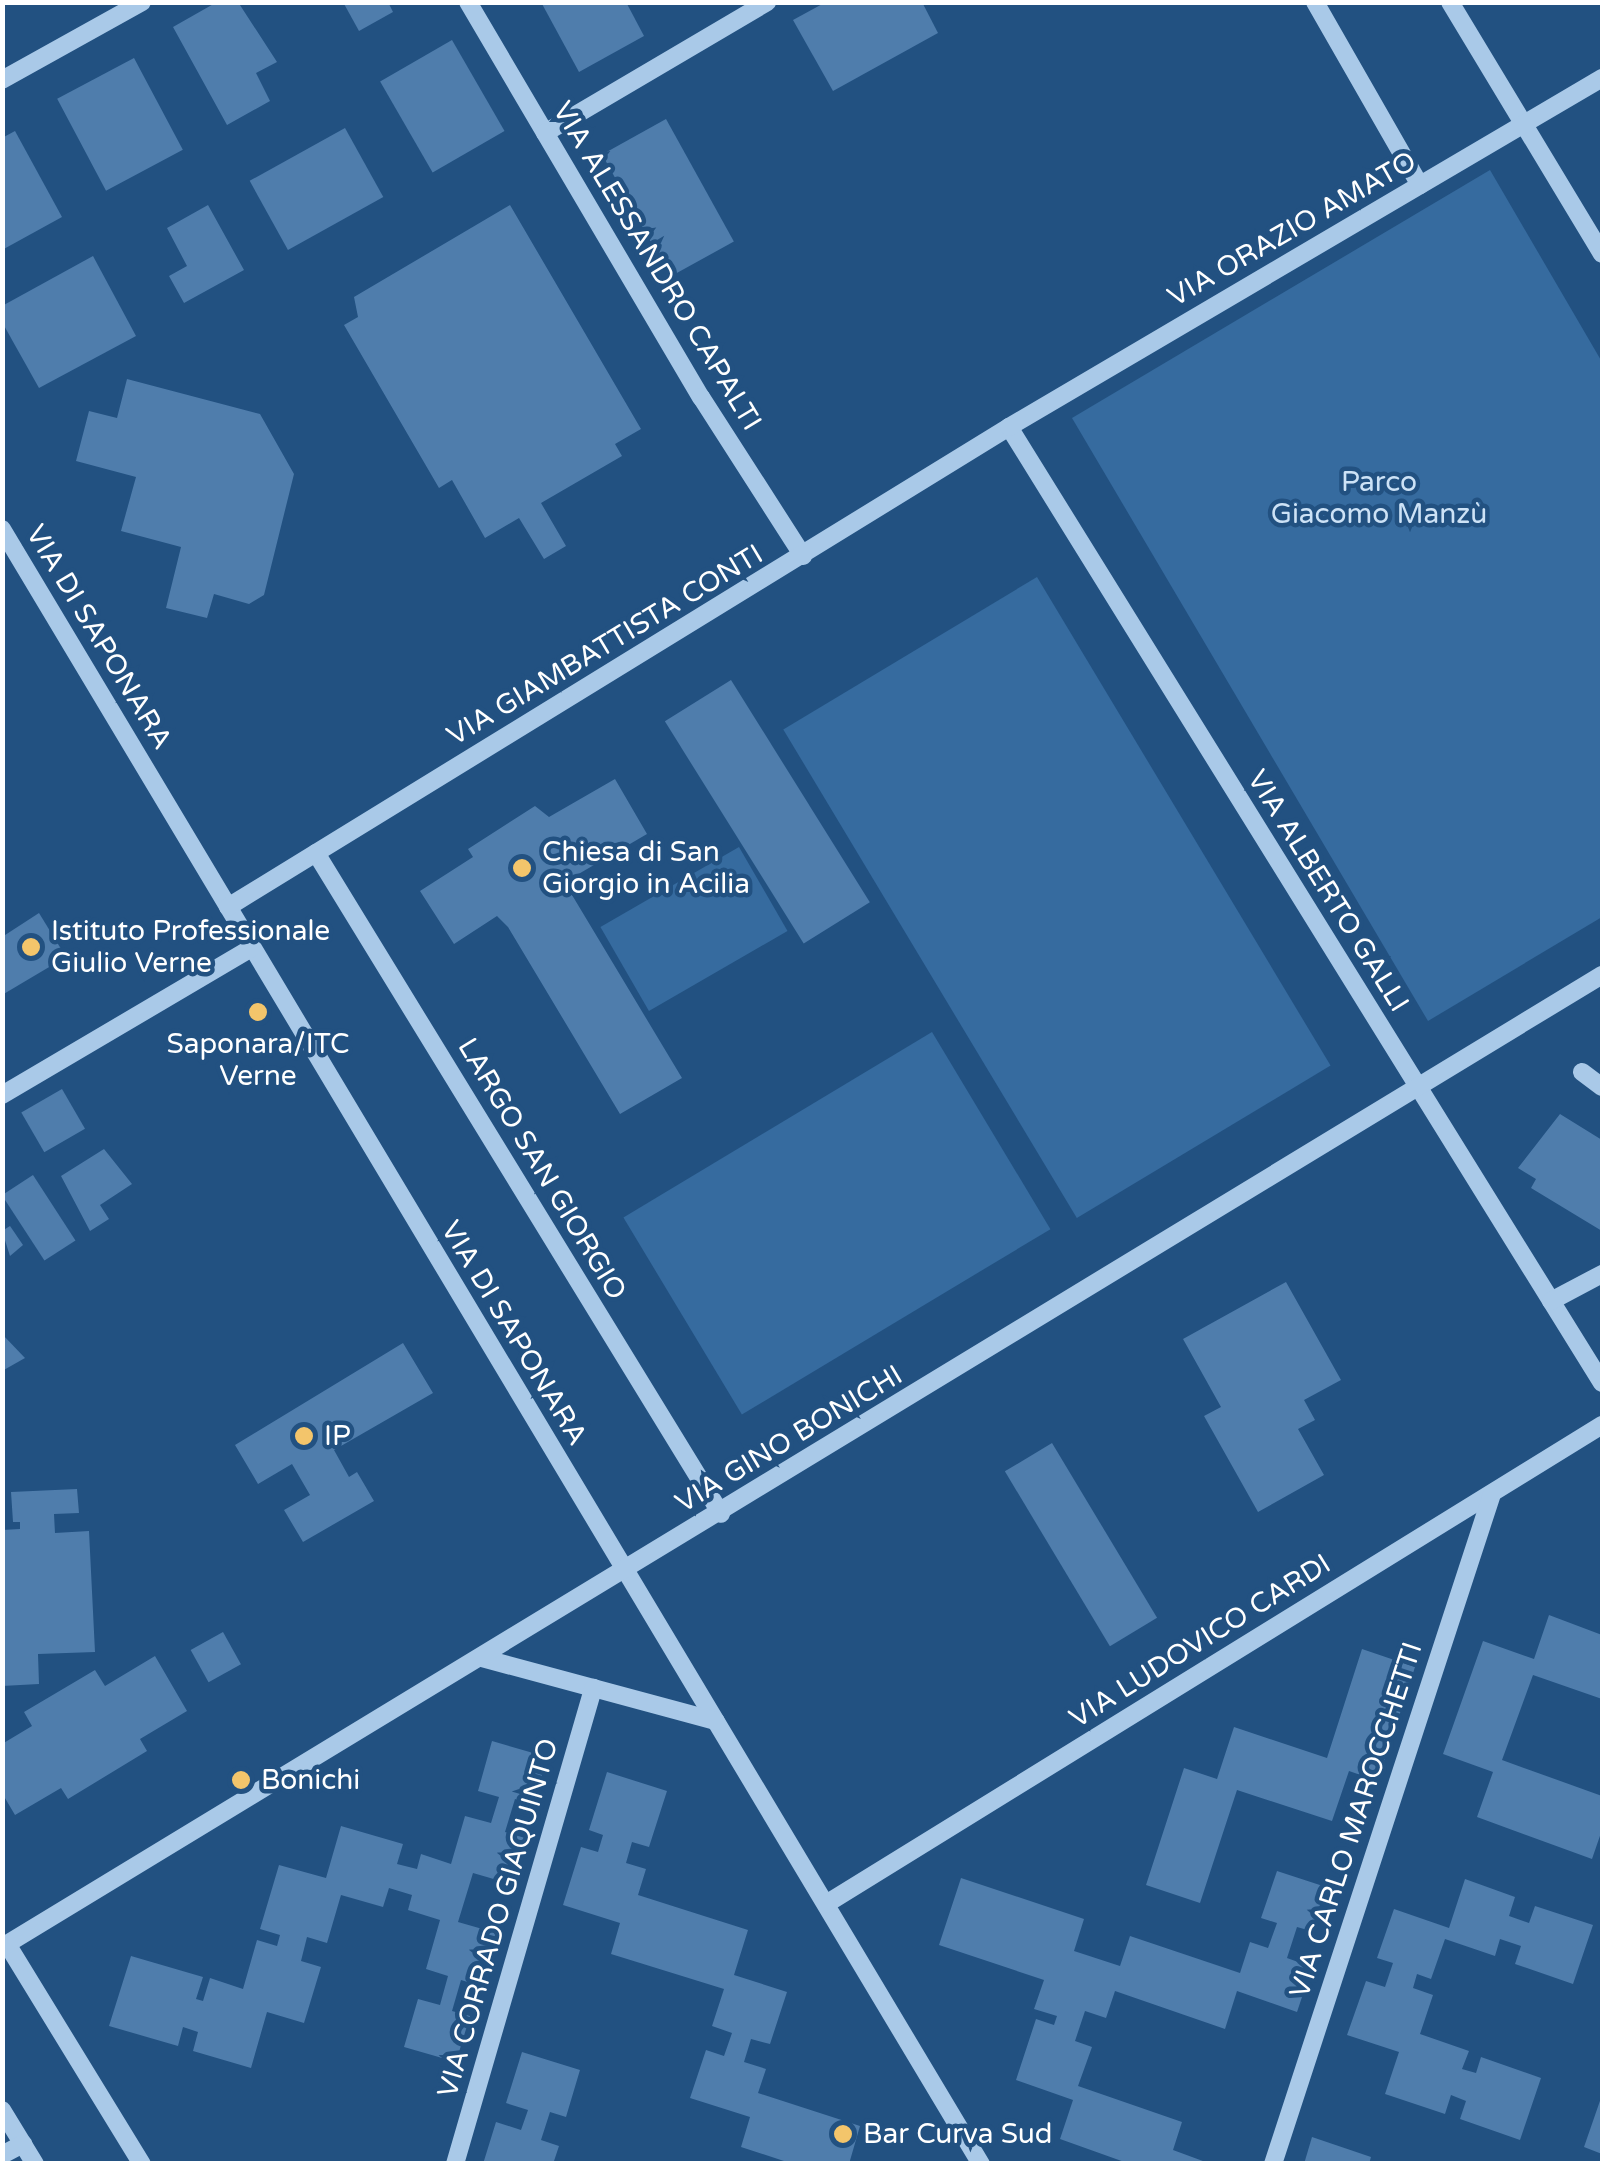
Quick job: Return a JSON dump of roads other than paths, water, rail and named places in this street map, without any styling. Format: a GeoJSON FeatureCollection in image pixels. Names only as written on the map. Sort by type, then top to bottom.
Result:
{"type":"FeatureCollection","features":[{"type":"Feature","properties":{"kind":"street"},"geometry":{"type":"LineString","coordinates":[[2,80],[142,2]]}},
{"type":"Feature","properties":{"kind":"street","name":"VIA ALESSANDRO CAPALTI"},"geometry":{"type":"LineString","coordinates":[[468,2],[803,556]]}},
{"type":"Feature","properties":{"kind":"street"},"geometry":{"type":"LineString","coordinates":[[545,133],[766,2]]}},
{"type":"Feature","properties":{"kind":"street"},"geometry":{"type":"LineString","coordinates":[[1315,2],[1420,185]]}},
{"type":"Feature","properties":{"kind":"street"},"geometry":{"type":"LineString","coordinates":[[1450,2],[1602,254]]}},
{"type":"Feature","properties":{"kind":"street","name":"VIA ORAZIO AMATO"},"geometry":{"type":"LineString","coordinates":[[1009,427],[1602,78]]}},
{"type":"Feature","properties":{"kind":"street","name":"VIA GIAMBATTISTA CONTI"},"geometry":{"type":"LineString","coordinates":[[228,907],[1009,427]]}},
{"type":"Feature","properties":{"kind":"street","name":"VIA ALBERTO GALLI"},"geometry":{"type":"LineString","coordinates":[[1009,427],[1602,1383]]}},
{"type":"Feature","properties":{"kind":"street","name":"VIA DI SAPONARA"},"geometry":{"type":"LineString","coordinates":[[2,528],[981,2164]]}},
{"type":"Feature","properties":{"kind":"street","name":"LARGO SAN GIORGIO"},"geometry":{"type":"LineString","coordinates":[[316,852],[721,1514]]}},
{"type":"Feature","properties":{"kind":"street"},"geometry":{"type":"LineString","coordinates":[[2,1095],[252,948]]}},
{"type":"Feature","properties":{"kind":"street","name":"VIA GINO BONICHI"},"geometry":{"type":"LineString","coordinates":[[5,1946],[626,1572],[1602,975]]}},
{"type":"Feature","properties":{"kind":"street"},"geometry":{"type":"LineString","coordinates":[[1582,1072],[1602,1087]]}},
{"type":"Feature","properties":{"kind":"street"},"geometry":{"type":"LineString","coordinates":[[1551,1300],[1602,1274]]}},
{"type":"Feature","properties":{"kind":"street","name":"VIA LUDOVICO CARDI"},"geometry":{"type":"LineString","coordinates":[[826,1904],[1602,1425]]}},
{"type":"Feature","properties":{"kind":"street","name":"VIA CARLO MAROCCHETTI"},"geometry":{"type":"LineString","coordinates":[[1273,2164],[1492,1494]]}},
{"type":"Feature","properties":{"kind":"street"},"geometry":{"type":"LineString","coordinates":[[482,1658],[716,1721]]}},
{"type":"Feature","properties":{"kind":"street","name":"VIA CORRADO GIAQUINTO"},"geometry":{"type":"LineString","coordinates":[[455,2164],[594,1688]]}},
{"type":"Feature","properties":{"kind":"street"},"geometry":{"type":"LineString","coordinates":[[5,1946],[142,2164]]}},
{"type":"Feature","properties":{"kind":"street"},"geometry":{"type":"LineString","coordinates":[[2,2110],[35,2164]]}},
{"type":"Feature","properties":{"kind":"street"},"geometry":{"type":"LineString","coordinates":[[2,2155],[23,2144]]}},
{"type":"Feature","properties":{"kind":"place","name":"Chiesa di San Giorgio in Acilia"},"geometry":{"type":"Point","coordinates":[522,868]}},
{"type":"Feature","properties":{"kind":"place","name":"Istituto Professionale Giulio Verne"},"geometry":{"type":"Point","coordinates":[31,947]}},
{"type":"Feature","properties":{"kind":"place","name":"Saponara/ITC Verne"},"geometry":{"type":"Point","coordinates":[258,1012]}},
{"type":"Feature","properties":{"kind":"place","name":"IP"},"geometry":{"type":"Point","coordinates":[304,1436]}},
{"type":"Feature","properties":{"kind":"place","name":"Bonichi"},"geometry":{"type":"Point","coordinates":[241,1780]}},
{"type":"Feature","properties":{"kind":"place","name":"Bar Curva Sud"},"geometry":{"type":"Point","coordinates":[843,2134]}},
{"type":"Feature","properties":{"kind":"park label","name":"Parco Giacomo Manzù"},"geometry":{"type":"Point","coordinates":[1379,498]}}]}
